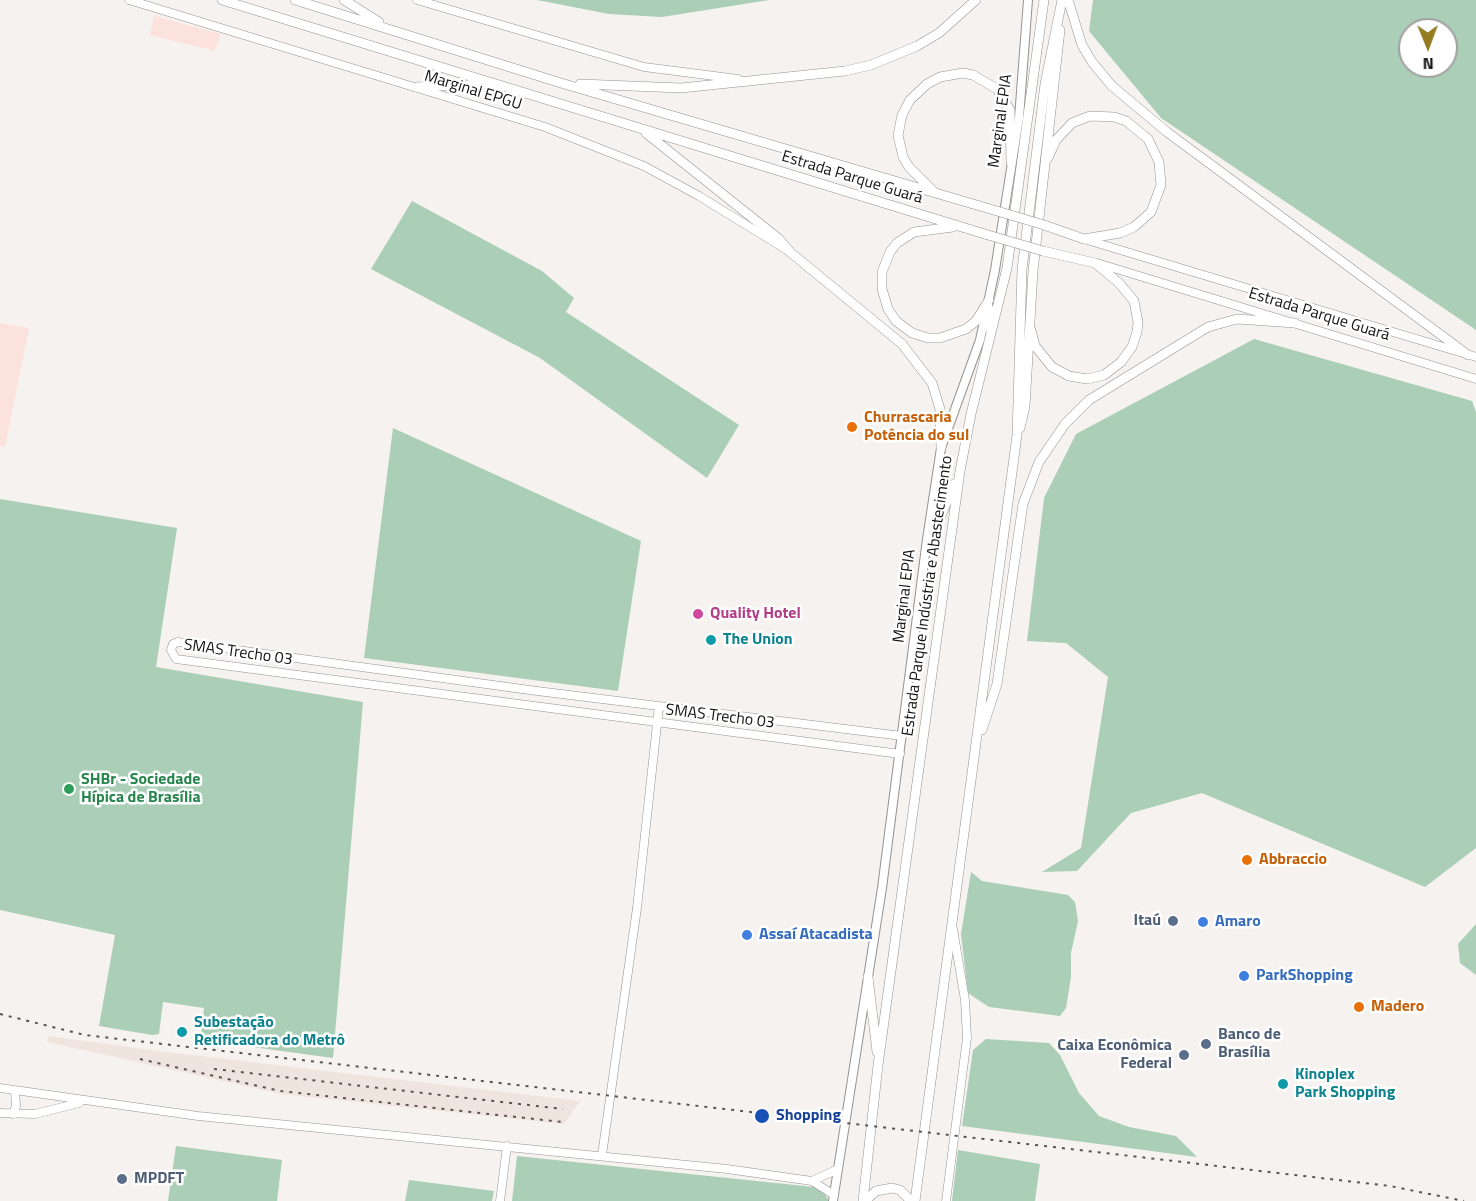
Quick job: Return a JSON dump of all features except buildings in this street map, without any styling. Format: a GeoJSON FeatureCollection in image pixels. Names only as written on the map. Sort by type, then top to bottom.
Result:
{"type":"FeatureCollection","features":[{"type":"Feature","properties":{"kind":"highway","name":"Estrada Parque Guará"},"geometry":{"type":"LineString","coordinates":[[222,0],[988,236],[1095,263]]}},
{"type":"Feature","properties":{"kind":"highway","name":"Estrada Parque Guará"},"geometry":{"type":"LineString","coordinates":[[295,0],[561,83],[1044,225],[1084,239]]}},
{"type":"Feature","properties":{"kind":"highway"},"geometry":{"type":"LineString","coordinates":[[344,0],[388,29]]}},
{"type":"Feature","properties":{"kind":"highway"},"geometry":{"type":"LineString","coordinates":[[561,83],[647,89],[757,81],[845,71],[896,56],[939,33],[976,0]]}},
{"type":"Feature","properties":{"kind":"highway","name":"Estrada Parque Indústria e Abastecimento"},"geometry":{"type":"LineString","coordinates":[[864,1201],[878,1065],[960,471],[971,414],[992,339],[1007,268],[1044,0]]}},
{"type":"Feature","properties":{"kind":"highway"},"geometry":{"type":"LineString","coordinates":[[1068,0],[1082,45],[1092,62],[1112,86],[1167,132],[1472,356]]}},
{"type":"Feature","properties":{"kind":"highway"},"geometry":{"type":"LineString","coordinates":[[1017,435],[1025,406],[1029,316],[1044,169],[1059,54],[1061,4]]}},
{"type":"Feature","properties":{"kind":"highway"},"geometry":{"type":"LineString","coordinates":[[864,1201],[876,1191],[892,1188],[913,1201],[953,926],[1017,435],[1022,269],[1045,84],[1061,4]]}},
{"type":"Feature","properties":{"kind":"highway"},"geometry":{"type":"LineString","coordinates":[[938,195],[909,167],[903,158],[898,135],[902,115],[910,100],[927,84],[940,77],[963,73],[973,75],[997,89],[1010,110],[1011,162]]}},
{"type":"Feature","properties":{"kind":"highway"},"geometry":{"type":"LineString","coordinates":[[416,87],[495,84]]}},
{"type":"Feature","properties":{"kind":"highway"},"geometry":{"type":"LineString","coordinates":[[1044,169],[1063,131],[1079,118],[1090,116],[1114,117],[1126,121],[1148,139],[1155,151],[1159,162],[1161,185],[1159,196],[1151,212],[1134,227],[1120,233],[1084,239]]}},
{"type":"Feature","properties":{"kind":"highway"},"geometry":{"type":"LineString","coordinates":[[642,130],[779,239],[790,252],[902,344],[921,366],[937,396],[941,448]]}},
{"type":"Feature","properties":{"kind":"highway"},"geometry":{"type":"LineString","coordinates":[[959,226],[914,232],[897,243],[885,261],[882,272],[882,289],[888,309],[897,321],[912,333],[928,338],[940,338],[966,329],[976,321],[988,303]]}},
{"type":"Feature","properties":{"kind":"highway"},"geometry":{"type":"LineString","coordinates":[[1029,316],[1035,346],[1046,361],[1060,373],[1087,379],[1111,371],[1132,347],[1137,332],[1137,311],[1128,293],[1095,263]]}},
{"type":"Feature","properties":{"kind":"highway"},"geometry":{"type":"LineString","coordinates":[[988,303],[992,339]]}},
{"type":"Feature","properties":{"kind":"highway"},"geometry":{"type":"LineString","coordinates":[[976,743],[992,707],[997,684],[1023,504],[1028,486],[1039,462],[1065,424],[1089,400],[1208,327],[1237,319],[1295,323]]}},
{"type":"Feature","properties":{"kind":"highway"},"geometry":{"type":"LineString","coordinates":[[926,552],[960,471]]}},
{"type":"Feature","properties":{"kind":"highway"},"geometry":{"type":"LineString","coordinates":[[868,976],[878,1065]]}},
{"type":"Feature","properties":{"kind":"main road","name":"Marginal EPIA"},"geometry":{"type":"LineString","coordinates":[[833,1198],[900,754],[941,448],[980,340],[988,303],[1019,118],[1028,0]]}},
{"type":"Feature","properties":{"kind":"street","name":"Marginal EPGU"},"geometry":{"type":"LineString","coordinates":[[129,0],[545,127],[644,166],[699,196],[790,252]]}},
{"type":"Feature","properties":{"kind":"street"},"geometry":{"type":"LineString","coordinates":[[417,0],[644,68],[757,81]]}},
{"type":"Feature","properties":{"kind":"street","name":"Estrada Parque Guará"},"geometry":{"type":"LineString","coordinates":[[1084,239],[1472,356]]}},
{"type":"Feature","properties":{"kind":"street","name":"Estrada Parque Guará"},"geometry":{"type":"LineString","coordinates":[[1095,263],[1476,379]]}},
{"type":"Feature","properties":{"kind":"street","name":"SMAS Trecho 03"},"geometry":{"type":"LineString","coordinates":[[900,754],[176,659],[171,653],[171,647],[178,642],[533,691],[870,734],[902,736]]}},
{"type":"Feature","properties":{"kind":"street"},"geometry":{"type":"LineString","coordinates":[[526,705],[533,691]]}},
{"type":"Feature","properties":{"kind":"street"},"geometry":{"type":"LineString","coordinates":[[533,691],[535,706]]}},
{"type":"Feature","properties":{"kind":"street"},"geometry":{"type":"LineString","coordinates":[[602,1155],[637,908],[659,706]]}},
{"type":"Feature","properties":{"kind":"street"},"geometry":{"type":"LineString","coordinates":[[869,750],[870,734]]}},
{"type":"Feature","properties":{"kind":"street"},"geometry":{"type":"LineString","coordinates":[[946,1201],[967,1038],[965,1000],[953,926]]}},
{"type":"Feature","properties":{"kind":"street"},"geometry":{"type":"LineString","coordinates":[[0,1088],[83,1102],[602,1155],[812,1181],[833,1198]]}},
{"type":"Feature","properties":{"kind":"street"},"geometry":{"type":"LineString","coordinates":[[13,1114],[16,1106],[15,1090]]}},
{"type":"Feature","properties":{"kind":"street"},"geometry":{"type":"LineString","coordinates":[[0,1113],[35,1114],[83,1102]]}},
{"type":"Feature","properties":{"kind":"street"},"geometry":{"type":"LineString","coordinates":[[500,1201],[507,1146]]}},
{"type":"Feature","properties":{"kind":"street"},"geometry":{"type":"LineString","coordinates":[[812,1181],[838,1168]]}},
{"type":"Feature","properties":{"kind":"shaded area"},"geometry":{"type":"Polygon","coordinates":[[[154,16],[221,34],[215,51],[150,35],[154,16]]]}},
{"type":"Feature","properties":{"kind":"shaded area"},"geometry":{"type":"Polygon","coordinates":[[[0,323],[29,328],[5,447],[0,446],[0,323]]]}},
{"type":"Feature","properties":{"kind":"shaded area"},"geometry":{"type":"Polygon","coordinates":[[[48,1036],[580,1101],[564,1124],[281,1094],[47,1042],[48,1036]]]}},
{"type":"Feature","properties":{"kind":"green space"},"geometry":{"type":"Polygon","coordinates":[[[537,0],[769,0],[662,17],[609,14],[537,0]]]}},
{"type":"Feature","properties":{"kind":"green space"},"geometry":{"type":"Polygon","coordinates":[[[1093,0],[1476,0],[1476,330],[1161,118],[1089,31],[1093,0]]]}},
{"type":"Feature","properties":{"kind":"green space"},"geometry":{"type":"Polygon","coordinates":[[[412,201],[542,271],[574,298],[566,312],[739,425],[707,478],[540,358],[371,269],[412,201]]]}},
{"type":"Feature","properties":{"kind":"green space"},"geometry":{"type":"Polygon","coordinates":[[[1254,339],[1472,401],[1476,412],[1476,848],[1425,887],[1202,793],[1131,813],[1077,871],[1042,872],[1081,848],[1108,677],[1066,643],[1027,641],[1044,498],[1076,434],[1254,339]]]}},
{"type":"Feature","properties":{"kind":"green space"},"geometry":{"type":"Polygon","coordinates":[[[393,428],[641,541],[618,691],[364,658],[393,428]]]}},
{"type":"Feature","properties":{"kind":"green space"},"geometry":{"type":"Polygon","coordinates":[[[0,499],[177,528],[156,667],[363,702],[333,1058],[201,1040],[204,1008],[163,1002],[159,1034],[152,1035],[99,1026],[115,935],[0,910],[0,499]]]}},
{"type":"Feature","properties":{"kind":"green space"},"geometry":{"type":"Polygon","coordinates":[[[971,872],[982,881],[1068,895],[1075,902],[1078,921],[1071,953],[1071,977],[1066,1008],[1060,1016],[989,1007],[968,993],[961,934],[971,872]]]}},
{"type":"Feature","properties":{"kind":"green space"},"geometry":{"type":"Polygon","coordinates":[[[1476,924],[1476,975],[1460,963],[1458,944],[1476,924]]]}},
{"type":"Feature","properties":{"kind":"green space"},"geometry":{"type":"Polygon","coordinates":[[[986,1039],[1049,1043],[1060,1055],[1079,1093],[1099,1116],[1129,1127],[1176,1136],[1197,1157],[962,1126],[973,1050],[986,1039]]]}},
{"type":"Feature","properties":{"kind":"green space"},"geometry":{"type":"Polygon","coordinates":[[[176,1146],[282,1160],[277,1201],[168,1201],[176,1146]]]}},
{"type":"Feature","properties":{"kind":"green space"},"geometry":{"type":"Polygon","coordinates":[[[958,1150],[1040,1164],[1035,1201],[952,1201],[958,1150]]]}},
{"type":"Feature","properties":{"kind":"green space"},"geometry":{"type":"Polygon","coordinates":[[[517,1156],[814,1187],[823,1191],[829,1201],[512,1201],[517,1156]]]}},
{"type":"Feature","properties":{"kind":"green space"},"geometry":{"type":"Polygon","coordinates":[[[409,1180],[494,1191],[492,1201],[405,1201],[409,1180]]]}},
{"type":"Feature","properties":{"kind":"railway"},"geometry":{"type":"LineString","coordinates":[[0,1014],[85,1035],[1390,1186],[1464,1201]]}},
{"type":"Feature","properties":{"kind":"railway"},"geometry":{"type":"LineString","coordinates":[[140,1059],[280,1091],[562,1122]]}},
{"type":"Feature","properties":{"kind":"railway"},"geometry":{"type":"LineString","coordinates":[[214,1069],[563,1109]]}},
{"type":"Feature","properties":{"kind":"place","name":"Churrascaria Potência do sul"},"geometry":{"type":"Point","coordinates":[852,427]}},
{"type":"Feature","properties":{"kind":"place","name":"Quality Hotel"},"geometry":{"type":"Point","coordinates":[698,614]}},
{"type":"Feature","properties":{"kind":"place","name":"The Union"},"geometry":{"type":"Point","coordinates":[711,640]}},
{"type":"Feature","properties":{"kind":"place","name":"SHBr - Sociedade Hípica de Brasília"},"geometry":{"type":"Point","coordinates":[69,789]}},
{"type":"Feature","properties":{"kind":"place","name":"Abbraccio"},"geometry":{"type":"Point","coordinates":[1247,860]}},
{"type":"Feature","properties":{"kind":"place","name":"Itaú"},"geometry":{"type":"Point","coordinates":[1173,921]}},
{"type":"Feature","properties":{"kind":"place","name":"Amaro"},"geometry":{"type":"Point","coordinates":[1203,922]}},
{"type":"Feature","properties":{"kind":"place","name":"Assaí Atacadista"},"geometry":{"type":"Point","coordinates":[747,935]}},
{"type":"Feature","properties":{"kind":"place","name":"ParkShopping"},"geometry":{"type":"Point","coordinates":[1244,976]}},
{"type":"Feature","properties":{"kind":"place","name":"Madero"},"geometry":{"type":"Point","coordinates":[1359,1007]}},
{"type":"Feature","properties":{"kind":"place","name":"Subestação Retificadora do Metrô"},"geometry":{"type":"Point","coordinates":[182,1032]}},
{"type":"Feature","properties":{"kind":"place","name":"Banco de Brasília"},"geometry":{"type":"Point","coordinates":[1206,1044]}},
{"type":"Feature","properties":{"kind":"place","name":"Caixa Econômica Federal"},"geometry":{"type":"Point","coordinates":[1184,1055]}},
{"type":"Feature","properties":{"kind":"place","name":"Kinoplex Park Shopping"},"geometry":{"type":"Point","coordinates":[1283,1084]}},
{"type":"Feature","properties":{"kind":"place","name":"Shopping"},"geometry":{"type":"Point","coordinates":[762,1116]}},
{"type":"Feature","properties":{"kind":"place","name":"MPDFT"},"geometry":{"type":"Point","coordinates":[122,1179]}}]}
